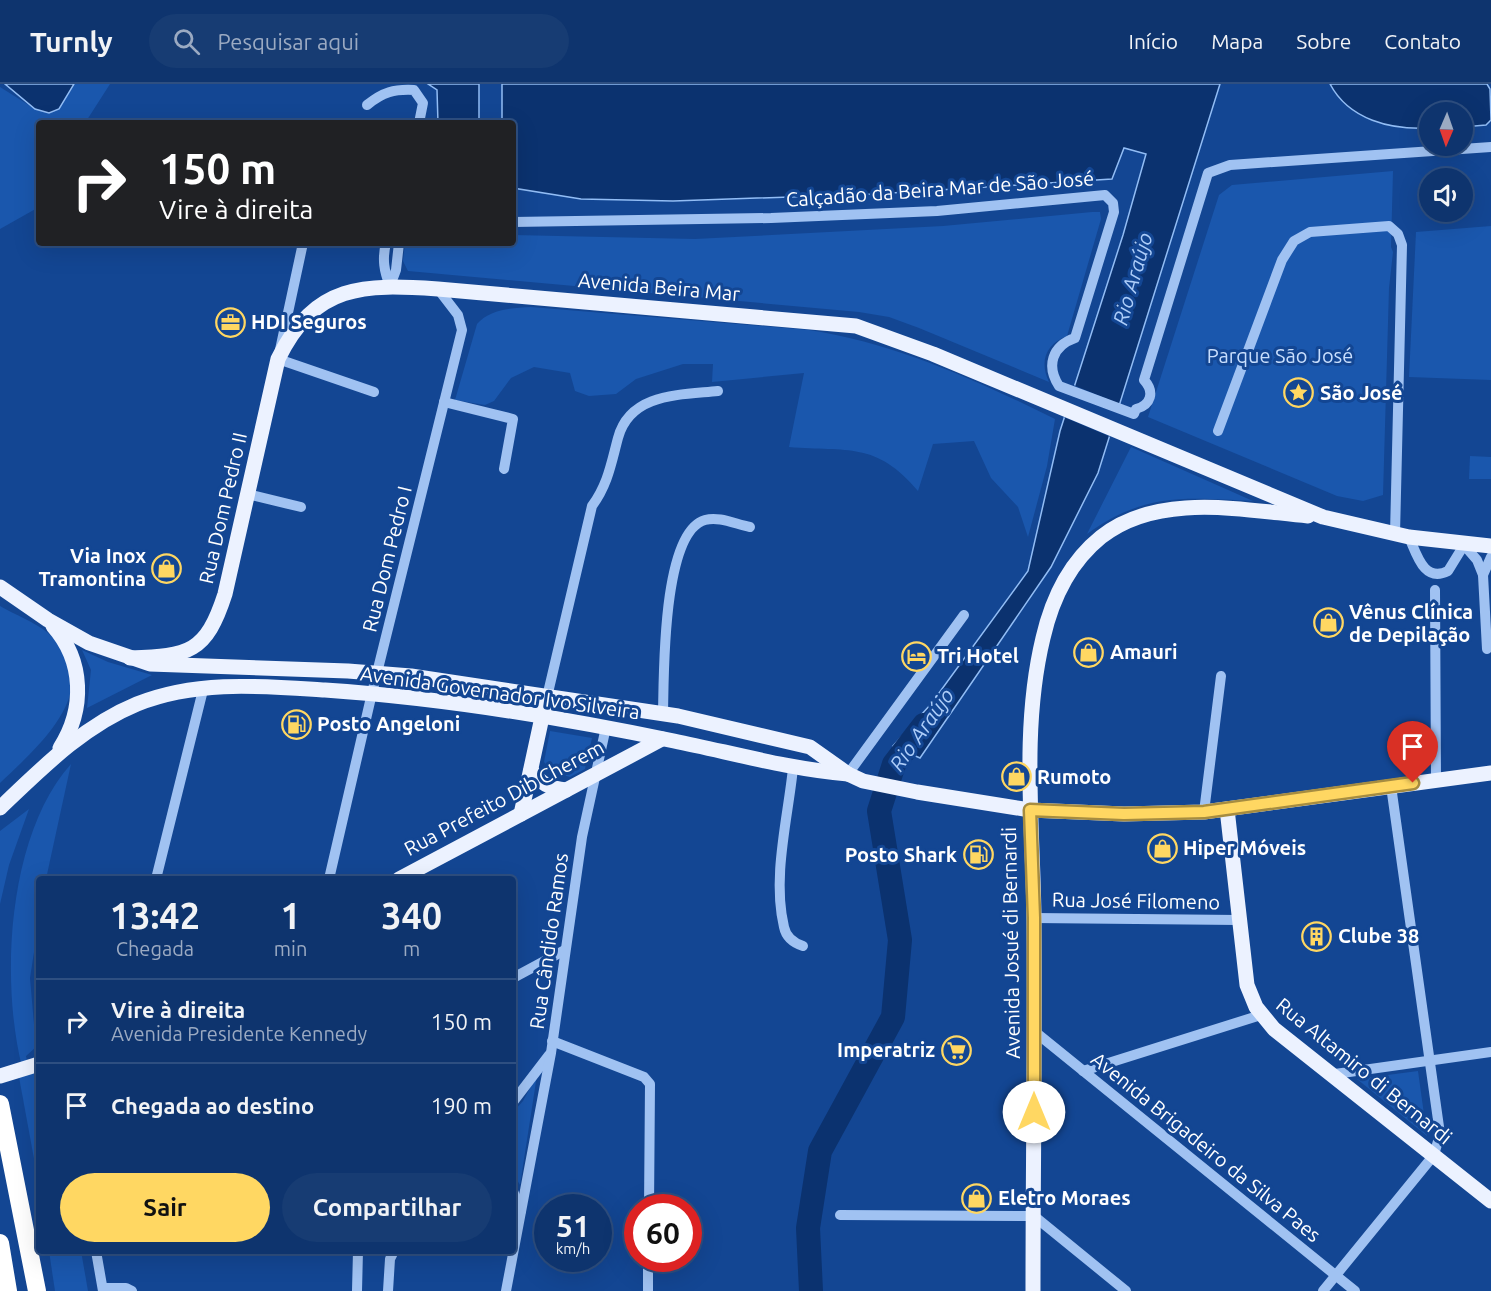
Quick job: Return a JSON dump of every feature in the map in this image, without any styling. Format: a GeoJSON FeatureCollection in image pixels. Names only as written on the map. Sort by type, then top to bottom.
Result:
{"type":"FeatureCollection","features":[{"type":"Feature","properties":{"kind":"highway"},"geometry":{"type":"LineString","coordinates":[[0,1104],[37,1291]]}},
{"type":"Feature","properties":{"kind":"highway"},"geometry":{"type":"LineString","coordinates":[[0,1243],[8,1291]]}},
{"type":"Feature","properties":{"kind":"main road","name":"Avenida Beira Mar"},"geometry":{"type":"LineString","coordinates":[[278,359],[299,324],[331,299],[369,287],[438,289],[856,326],[933,354],[1323,517]]}},
{"type":"Feature","properties":{"kind":"main road","name":"Rua Dom Pedro II"},"geometry":{"type":"LineString","coordinates":[[130,658],[173,656],[192,648],[211,630],[225,594],[278,359]]}},
{"type":"Feature","properties":{"kind":"main road","name":"Avenida Josué di Bernardi"},"geometry":{"type":"LineString","coordinates":[[1033,1291],[1034,918],[1030,810],[1033,702],[1043,637],[1059,590],[1085,552],[1102,536],[1144,515],[1175,508],[1210,508],[1323,517]]}},
{"type":"Feature","properties":{"kind":"main road"},"geometry":{"type":"LineString","coordinates":[[1323,517],[1402,536],[1491,546]]}},
{"type":"Feature","properties":{"kind":"main road","name":"Avenida Governador Ivo Silveira"},"geometry":{"type":"LineString","coordinates":[[0,587],[48,620],[89,643],[130,658],[168,666],[215,665],[378,674],[663,713],[810,747],[848,774],[863,781],[1030,810],[1124,814],[1204,812],[1491,772]]}},
{"type":"Feature","properties":{"kind":"main road"},"geometry":{"type":"LineString","coordinates":[[48,620],[70,652],[79,690],[71,729],[50,762]]}},
{"type":"Feature","properties":{"kind":"main road","name":"Avenida Governador Ivo Silveira"},"geometry":{"type":"LineString","coordinates":[[0,808],[76,739],[116,715],[170,693],[204,686],[296,688],[372,693],[543,716],[793,768],[848,774]]}},
{"type":"Feature","properties":{"kind":"main road"},"geometry":{"type":"LineString","coordinates":[[521,814],[547,697]]}},
{"type":"Feature","properties":{"kind":"main road","name":"Rua Prefeito Dib Cherem"},"geometry":{"type":"LineString","coordinates":[[405,876],[662,739]]}},
{"type":"Feature","properties":{"kind":"main road"},"geometry":{"type":"LineString","coordinates":[[531,770],[539,781],[552,788],[566,790]]}},
{"type":"Feature","properties":{"kind":"main road","name":"Rua Altamiro di Bernardi"},"geometry":{"type":"LineString","coordinates":[[1227,809],[1247,986],[1261,1015],[1275,1029],[1335,1074],[1491,1202]]}},
{"type":"Feature","properties":{"kind":"main road"},"geometry":{"type":"LineString","coordinates":[[0,1076],[36,1065]]}},
{"type":"Feature","properties":{"kind":"street"},"geometry":{"type":"LineString","coordinates":[[367,105],[381,94],[394,89],[414,90],[423,103],[420,120]]}},
{"type":"Feature","properties":{"kind":"street","name":"Calçadão da Beira Mar de São José"},"geometry":{"type":"LineString","coordinates":[[516,222],[771,218],[926,211],[1105,195],[1113,203],[1114,212],[1076,338],[1066,341],[1053,356],[1052,375],[1059,386],[1134,414],[1136,409],[1148,403],[1151,397],[1151,391],[1144,380],[1208,173],[1230,165],[1491,147]]}},
{"type":"Feature","properties":{"kind":"street"},"geometry":{"type":"LineString","coordinates":[[1218,431],[1282,260],[1294,241],[1310,232],[1389,226],[1398,234],[1402,245],[1402,536],[1424,570],[1435,575],[1444,574],[1453,566],[1464,544],[1476,560],[1483,575],[1487,649]]}},
{"type":"Feature","properties":{"kind":"street","name":"Rua Dom Pedro II"},"geometry":{"type":"LineString","coordinates":[[278,359],[302,246]]}},
{"type":"Feature","properties":{"kind":"street"},"geometry":{"type":"LineString","coordinates":[[385,246],[383,255],[390,286]]}},
{"type":"Feature","properties":{"kind":"street"},"geometry":{"type":"LineString","coordinates":[[390,286],[396,270],[399,246]]}},
{"type":"Feature","properties":{"kind":"street","name":"Rua Dom Pedro I"},"geometry":{"type":"LineString","coordinates":[[330,876],[372,693],[462,330],[458,315],[438,289]]}},
{"type":"Feature","properties":{"kind":"street"},"geometry":{"type":"LineString","coordinates":[[290,306],[292,316],[299,324]]}},
{"type":"Feature","properties":{"kind":"street"},"geometry":{"type":"LineString","coordinates":[[278,359],[374,392]]}},
{"type":"Feature","properties":{"kind":"street"},"geometry":{"type":"LineString","coordinates":[[547,697],[592,506],[602,493],[612,469],[618,437],[626,420],[644,404],[662,396],[718,392]]}},
{"type":"Feature","properties":{"kind":"street"},"geometry":{"type":"LineString","coordinates":[[444,402],[513,419],[504,469]]}},
{"type":"Feature","properties":{"kind":"street"},"geometry":{"type":"LineString","coordinates":[[248,494],[301,507]]}},
{"type":"Feature","properties":{"kind":"street"},"geometry":{"type":"LineString","coordinates":[[663,713],[668,598],[678,558],[689,532],[702,520],[716,518],[750,527]]}},
{"type":"Feature","properties":{"kind":"street"},"geometry":{"type":"LineString","coordinates":[[1483,575],[1491,557]]}},
{"type":"Feature","properties":{"kind":"street"},"geometry":{"type":"LineString","coordinates":[[1435,590],[1436,780]]}},
{"type":"Feature","properties":{"kind":"street"},"geometry":{"type":"LineString","coordinates":[[848,774],[964,615]]}},
{"type":"Feature","properties":{"kind":"street"},"geometry":{"type":"LineString","coordinates":[[1204,812],[1221,676]]}},
{"type":"Feature","properties":{"kind":"street"},"geometry":{"type":"LineString","coordinates":[[157,876],[204,686]]}},
{"type":"Feature","properties":{"kind":"street","name":"Rua Cândido Ramos"},"geometry":{"type":"LineString","coordinates":[[516,1098],[551,1053],[582,837],[594,774],[606,728]]}},
{"type":"Feature","properties":{"kind":"street"},"geometry":{"type":"LineString","coordinates":[[793,768],[787,822],[781,845],[781,887],[784,929],[793,942],[803,946]]}},
{"type":"Feature","properties":{"kind":"street"},"geometry":{"type":"LineString","coordinates":[[1323,1291],[1434,1155],[1440,1134],[1391,786]]}},
{"type":"Feature","properties":{"kind":"street","name":"Rua José Filomeno"},"geometry":{"type":"LineString","coordinates":[[1034,918],[1238,920]]}},
{"type":"Feature","properties":{"kind":"street"},"geometry":{"type":"LineString","coordinates":[[516,976],[566,950]]}},
{"type":"Feature","properties":{"kind":"street"},"geometry":{"type":"LineString","coordinates":[[1083,1071],[1261,1015]]}},
{"type":"Feature","properties":{"kind":"street","name":"Avenida Brigadeiro da Silva Paes"},"geometry":{"type":"LineString","coordinates":[[1034,1031],[1355,1291]]}},
{"type":"Feature","properties":{"kind":"street"},"geometry":{"type":"LineString","coordinates":[[552,1041],[644,1077],[651,1084],[649,1194]]}},
{"type":"Feature","properties":{"kind":"street"},"geometry":{"type":"LineString","coordinates":[[1335,1074],[1491,1052]]}},
{"type":"Feature","properties":{"kind":"street"},"geometry":{"type":"LineString","coordinates":[[516,1242],[551,1053]]}},
{"type":"Feature","properties":{"kind":"street"},"geometry":{"type":"LineString","coordinates":[[516,1198],[522,1212]]}},
{"type":"Feature","properties":{"kind":"street"},"geometry":{"type":"LineString","coordinates":[[840,1215],[1034,1216],[1125,1291]]}},
{"type":"Feature","properties":{"kind":"street"},"geometry":{"type":"LineString","coordinates":[[97,1254],[103,1290],[126,1288],[132,1291]]}},
{"type":"Feature","properties":{"kind":"street"},"geometry":{"type":"LineString","coordinates":[[357,1291],[358,1254]]}},
{"type":"Feature","properties":{"kind":"street"},"geometry":{"type":"LineString","coordinates":[[388,1291],[392,1254]]}},
{"type":"Feature","properties":{"kind":"street"},"geometry":{"type":"LineString","coordinates":[[506,1291],[513,1254]]}},
{"type":"Feature","properties":{"kind":"street"},"geometry":{"type":"LineString","coordinates":[[648,1272],[648,1291]]}},
{"type":"Feature","properties":{"kind":"green space"},"geometry":{"type":"Polygon","coordinates":[[[75,84],[110,84],[87,120],[36,120],[36,209],[0,229],[0,87],[35,109],[59,109],[75,84]]]}},
{"type":"Feature","properties":{"kind":"green space","name":"Parque São José"},"geometry":{"type":"Polygon","coordinates":[[[1393,171],[1391,247],[1393,252],[1389,288],[1383,495],[1363,501],[1337,496],[1148,417],[1219,195],[1232,185],[1393,171]]]}},
{"type":"Feature","properties":{"kind":"green space"},"geometry":{"type":"Polygon","coordinates":[[[1100,212],[1101,219],[1067,336],[1054,344],[1046,354],[1045,367],[1049,382],[889,317],[859,312],[408,271],[403,261],[405,246],[416,248],[419,246],[516,246],[516,235],[695,239],[943,226],[1100,212]]]}},
{"type":"Feature","properties":{"kind":"green space"},"geometry":{"type":"Polygon","coordinates":[[[1491,226],[1491,380],[1409,377],[1416,232],[1491,226]]]}},
{"type":"Feature","properties":{"kind":"green space"},"geometry":{"type":"Polygon","coordinates":[[[531,307],[809,330],[873,344],[904,354],[996,391],[1055,419],[1047,466],[1028,537],[1018,507],[991,478],[974,441],[933,444],[918,491],[903,475],[874,456],[845,450],[789,447],[804,373],[712,382],[713,364],[683,364],[636,379],[616,394],[589,396],[575,391],[570,373],[534,367],[511,378],[494,401],[485,405],[455,400],[477,324],[495,312],[531,307]]]}},
{"type":"Feature","properties":{"kind":"green space"},"geometry":{"type":"Polygon","coordinates":[[[1131,447],[1253,501],[1186,499],[1147,504],[1108,520],[1087,534],[1131,447]]]}},
{"type":"Feature","properties":{"kind":"green space"},"geometry":{"type":"Polygon","coordinates":[[[1470,456],[1491,457],[1491,479],[1469,479],[1470,456]]]}},
{"type":"Feature","properties":{"kind":"green space"},"geometry":{"type":"Polygon","coordinates":[[[0,606],[48,633],[65,653],[72,673],[70,694],[62,714],[33,751],[0,783],[0,606]]]}},
{"type":"Feature","properties":{"kind":"green space"},"geometry":{"type":"Polygon","coordinates":[[[82,650],[108,662],[152,675],[87,708],[91,670],[82,650]]]}},
{"type":"Feature","properties":{"kind":"green space"},"geometry":{"type":"Polygon","coordinates":[[[550,731],[592,738],[585,769],[570,777],[553,772],[544,762],[550,731]]]}},
{"type":"Feature","properties":{"kind":"green space"},"geometry":{"type":"Polygon","coordinates":[[[71,764],[47,876],[36,876],[36,939],[30,978],[36,1047],[26,1056],[28,1065],[22,1067],[15,1032],[12,992],[11,951],[15,909],[22,867],[34,828],[50,794],[71,764]]]}},
{"type":"Feature","properties":{"kind":"green space"},"geometry":{"type":"Polygon","coordinates":[[[29,809],[9,865],[0,904],[0,831],[29,809]]]}},
{"type":"Feature","properties":{"kind":"green space"},"geometry":{"type":"Polygon","coordinates":[[[35,1071],[36,1074],[36,1170],[19,1077],[35,1071]]]}},
{"type":"Feature","properties":{"kind":"green space"},"geometry":{"type":"Polygon","coordinates":[[[1418,1071],[1427,1136],[1357,1079],[1418,1071]]]}},
{"type":"Feature","properties":{"kind":"green space"},"geometry":{"type":"Polygon","coordinates":[[[537,1075],[520,1185],[516,1178],[516,1109],[523,1101],[537,1075]]]}},
{"type":"Feature","properties":{"kind":"green space"},"geometry":{"type":"Polygon","coordinates":[[[49,1254],[82,1254],[88,1291],[55,1291],[49,1254]]]}},
{"type":"Feature","properties":{"kind":"water"},"geometry":{"type":"Polygon","coordinates":[[[5,84],[74,84],[59,109],[49,113],[35,109],[5,84]]]}},
{"type":"Feature","properties":{"kind":"water"},"geometry":{"type":"Polygon","coordinates":[[[428,84],[479,84],[479,120],[438,120],[437,90],[428,84]]]}},
{"type":"Feature","properties":{"kind":"water"},"geometry":{"type":"Polygon","coordinates":[[[502,84],[1220,84],[1098,473],[1051,567],[920,758],[893,746],[931,704],[1028,571],[1060,431],[1123,235],[1146,154],[1124,148],[1112,179],[875,194],[673,201],[581,199],[516,188],[516,120],[502,120],[502,84]]]}},
{"type":"Feature","properties":{"kind":"water"},"geometry":{"type":"Polygon","coordinates":[[[1330,84],[1487,84],[1490,89],[1491,120],[1486,125],[1473,126],[1473,102],[1419,102],[1419,128],[1400,127],[1372,120],[1360,114],[1338,96],[1330,84]]]}},
{"type":"Feature","properties":{"kind":"pier"},"geometry":{"type":"Polygon","coordinates":[[[1071,384],[1124,406],[1113,438],[1061,416],[1071,384]]]}},
{"type":"Feature","properties":{"kind":"waterway","name":"Rio Araújo"},"geometry":{"type":"LineString","coordinates":[[811,1291],[808,1228],[820,1151],[893,1017],[900,940],[879,811],[894,764],[924,725]]}},
{"type":"Feature","properties":{"kind":"place","name":"HDI Seguros"},"geometry":{"type":"Point","coordinates":[230,322]}},
{"type":"Feature","properties":{"kind":"place","name":"São José"},"geometry":{"type":"Point","coordinates":[1299,393]}},
{"type":"Feature","properties":{"kind":"place","name":"Via Inox Tramontina"},"geometry":{"type":"Point","coordinates":[167,568]}},
{"type":"Feature","properties":{"kind":"place","name":"Vênus Clínica de Depilação"},"geometry":{"type":"Point","coordinates":[1328,623]}},
{"type":"Feature","properties":{"kind":"place","name":"Amauri"},"geometry":{"type":"Point","coordinates":[1089,652]}},
{"type":"Feature","properties":{"kind":"place","name":"Tri Hotel"},"geometry":{"type":"Point","coordinates":[916,656]}},
{"type":"Feature","properties":{"kind":"place","name":"Posto Angeloni"},"geometry":{"type":"Point","coordinates":[296,724]}},
{"type":"Feature","properties":{"kind":"place","name":"Rumoto"},"geometry":{"type":"Point","coordinates":[1016,777]}},
{"type":"Feature","properties":{"kind":"place","name":"Hiper Móveis"},"geometry":{"type":"Point","coordinates":[1162,848]}},
{"type":"Feature","properties":{"kind":"place","name":"Posto Shark"},"geometry":{"type":"Point","coordinates":[978,855]}},
{"type":"Feature","properties":{"kind":"place","name":"Clube 38"},"geometry":{"type":"Point","coordinates":[1317,936]}},
{"type":"Feature","properties":{"kind":"place","name":"Imperatriz"},"geometry":{"type":"Point","coordinates":[956,1050]}},
{"type":"Feature","properties":{"kind":"place","name":"Eletro Moraes"},"geometry":{"type":"Point","coordinates":[977,1198]}},
{"type":"Feature","properties":{"kind":"route"},"geometry":{"type":"LineString","coordinates":[[1034,1112],[1034,918],[1030,810],[1124,814],[1204,812],[1413,783]]}}]}
